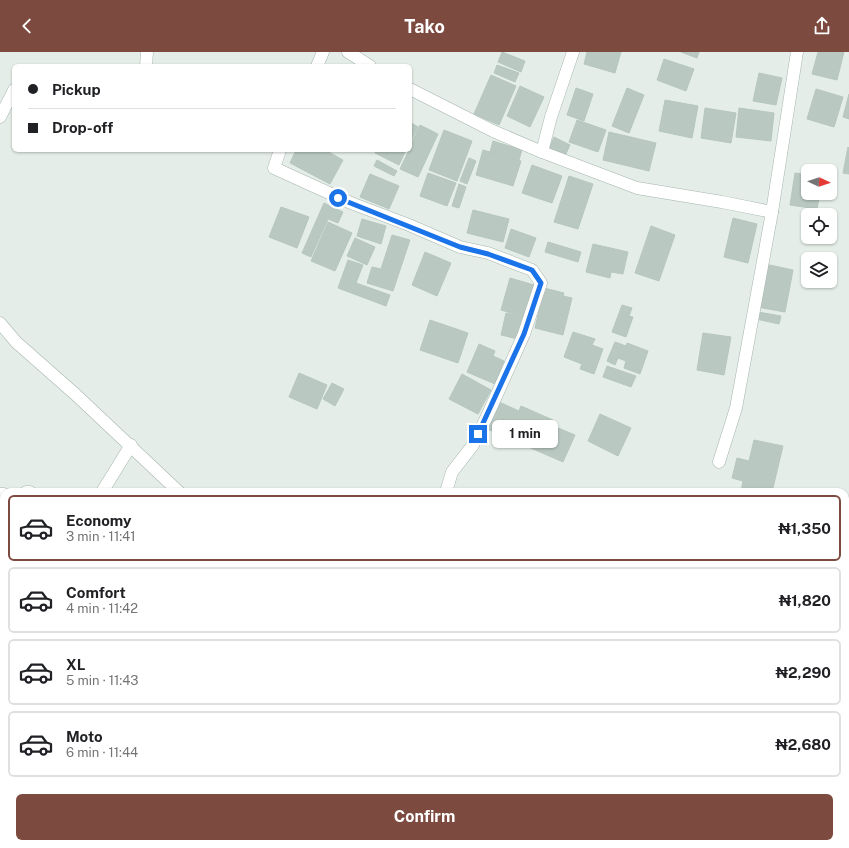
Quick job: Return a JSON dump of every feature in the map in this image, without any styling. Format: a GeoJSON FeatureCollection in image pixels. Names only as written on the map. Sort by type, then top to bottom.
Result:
{"type":"FeatureCollection","features":[{"type":"Feature","properties":{"kind":"street"},"geometry":{"type":"LineString","coordinates":[[146,64],[147,52]]}},
{"type":"Feature","properties":{"kind":"street"},"geometry":{"type":"LineString","coordinates":[[318,64],[323,52]]}},
{"type":"Feature","properties":{"kind":"street"},"geometry":{"type":"LineString","coordinates":[[348,52],[367,64]]}},
{"type":"Feature","properties":{"kind":"street"},"geometry":{"type":"LineString","coordinates":[[542,152],[551,117],[573,52]]}},
{"type":"Feature","properties":{"kind":"street"},"geometry":{"type":"LineString","coordinates":[[719,462],[736,408],[772,212],[797,52]]}},
{"type":"Feature","properties":{"kind":"street"},"geometry":{"type":"LineString","coordinates":[[412,90],[493,131],[542,152],[637,188],[772,212]]}},
{"type":"Feature","properties":{"kind":"street"},"geometry":{"type":"LineString","coordinates":[[0,117],[12,94]]}},
{"type":"Feature","properties":{"kind":"street"},"geometry":{"type":"LineString","coordinates":[[279,152],[274,168],[351,203],[409,225],[460,247],[488,254],[532,270],[541,283],[524,334],[489,412],[473,445],[452,472],[447,488]]}},
{"type":"Feature","properties":{"kind":"street"},"geometry":{"type":"LineString","coordinates":[[0,323],[16,342],[75,394],[175,488]]}},
{"type":"Feature","properties":{"kind":"street"},"geometry":{"type":"LineString","coordinates":[[105,488],[131,446]]}},
{"type":"Feature","properties":{"kind":"building"},"geometry":{"type":"Polygon","coordinates":[[[502,52],[525,61],[521,72],[498,62],[502,52]]]}},
{"type":"Feature","properties":{"kind":"building"},"geometry":{"type":"Polygon","coordinates":[[[587,52],[621,52],[615,73],[584,64],[587,52]]]}},
{"type":"Feature","properties":{"kind":"building"},"geometry":{"type":"Polygon","coordinates":[[[681,52],[699,52],[697,58],[681,52]]]}},
{"type":"Feature","properties":{"kind":"building"},"geometry":{"type":"Polygon","coordinates":[[[818,52],[844,52],[837,80],[812,74],[818,52]]]}},
{"type":"Feature","properties":{"kind":"building"},"geometry":{"type":"Polygon","coordinates":[[[664,59],[694,69],[686,91],[657,80],[664,59]]]}},
{"type":"Feature","properties":{"kind":"building"},"geometry":{"type":"Polygon","coordinates":[[[497,65],[519,73],[515,82],[494,73],[497,65]]]}},
{"type":"Feature","properties":{"kind":"building"},"geometry":{"type":"Polygon","coordinates":[[[759,73],[782,78],[776,105],[753,101],[759,73]]]}},
{"type":"Feature","properties":{"kind":"building"},"geometry":{"type":"Polygon","coordinates":[[[491,75],[516,86],[499,125],[474,114],[491,75]]]}},
{"type":"Feature","properties":{"kind":"building"},"geometry":{"type":"Polygon","coordinates":[[[520,86],[544,97],[530,127],[507,116],[520,86]]]}},
{"type":"Feature","properties":{"kind":"building"},"geometry":{"type":"Polygon","coordinates":[[[576,88],[593,94],[584,121],[567,115],[576,88]]]}},
{"type":"Feature","properties":{"kind":"building"},"geometry":{"type":"Polygon","coordinates":[[[627,88],[644,95],[629,133],[612,126],[627,88]]]}},
{"type":"Feature","properties":{"kind":"building"},"geometry":{"type":"Polygon","coordinates":[[[816,89],[843,97],[834,127],[807,119],[816,89]]]}},
{"type":"Feature","properties":{"kind":"building"},"geometry":{"type":"Polygon","coordinates":[[[849,94],[849,119],[843,117],[849,94]]]}},
{"type":"Feature","properties":{"kind":"building"},"geometry":{"type":"Polygon","coordinates":[[[665,100],[698,106],[692,138],[659,131],[665,100]]]}},
{"type":"Feature","properties":{"kind":"building"},"geometry":{"type":"Polygon","coordinates":[[[705,108],[736,113],[731,143],[701,138],[705,108]]]}},
{"type":"Feature","properties":{"kind":"building"},"geometry":{"type":"Polygon","coordinates":[[[739,108],[774,113],[771,141],[736,137],[739,108]]]}},
{"type":"Feature","properties":{"kind":"building"},"geometry":{"type":"Polygon","coordinates":[[[577,120],[606,130],[598,152],[569,142],[577,120]]]}},
{"type":"Feature","properties":{"kind":"building"},"geometry":{"type":"Polygon","coordinates":[[[412,123],[418,127],[412,139],[412,123]]]}},
{"type":"Feature","properties":{"kind":"building"},"geometry":{"type":"Polygon","coordinates":[[[420,125],[438,134],[418,177],[400,169],[408,152],[412,152],[412,143],[420,125]]]}},
{"type":"Feature","properties":{"kind":"building"},"geometry":{"type":"Polygon","coordinates":[[[444,130],[472,141],[457,181],[429,170],[444,130]]]}},
{"type":"Feature","properties":{"kind":"building"},"geometry":{"type":"Polygon","coordinates":[[[609,132],[656,143],[649,171],[603,160],[609,132]]]}},
{"type":"Feature","properties":{"kind":"building"},"geometry":{"type":"Polygon","coordinates":[[[554,137],[570,145],[565,156],[549,149],[554,137]]]}},
{"type":"Feature","properties":{"kind":"building"},"geometry":{"type":"Polygon","coordinates":[[[493,141],[522,150],[519,160],[490,152],[493,141]]]}},
{"type":"Feature","properties":{"kind":"building"},"geometry":{"type":"Polygon","coordinates":[[[848,147],[849,148],[849,174],[843,173],[848,147]]]}},
{"type":"Feature","properties":{"kind":"building"},"geometry":{"type":"Polygon","coordinates":[[[483,150],[521,161],[513,186],[476,175],[483,150]]]}},
{"type":"Feature","properties":{"kind":"building"},"geometry":{"type":"Polygon","coordinates":[[[295,152],[329,152],[343,160],[330,184],[290,163],[295,152]]]}},
{"type":"Feature","properties":{"kind":"building"},"geometry":{"type":"Polygon","coordinates":[[[376,152],[405,152],[399,165],[375,153],[376,152]]]}},
{"type":"Feature","properties":{"kind":"building"},"geometry":{"type":"Polygon","coordinates":[[[469,158],[476,161],[467,184],[460,181],[469,158]]]}},
{"type":"Feature","properties":{"kind":"building"},"geometry":{"type":"Polygon","coordinates":[[[377,160],[397,171],[394,176],[374,166],[377,160]]]}},
{"type":"Feature","properties":{"kind":"building"},"geometry":{"type":"Polygon","coordinates":[[[532,165],[562,176],[552,203],[522,193],[532,165]]]}},
{"type":"Feature","properties":{"kind":"building"},"geometry":{"type":"Polygon","coordinates":[[[428,173],[456,183],[447,206],[420,196],[428,173]]]}},
{"type":"Feature","properties":{"kind":"building"},"geometry":{"type":"Polygon","coordinates":[[[795,173],[801,174],[801,200],[819,200],[817,208],[790,205],[795,173]]]}},
{"type":"Feature","properties":{"kind":"building"},"geometry":{"type":"Polygon","coordinates":[[[370,174],[399,186],[389,209],[360,197],[370,174]]]}},
{"type":"Feature","properties":{"kind":"building"},"geometry":{"type":"Polygon","coordinates":[[[569,176],[593,184],[578,229],[554,222],[569,176]]]}},
{"type":"Feature","properties":{"kind":"building"},"geometry":{"type":"Polygon","coordinates":[[[459,184],[466,187],[459,208],[452,206],[459,184]]]}},
{"type":"Feature","properties":{"kind":"building"},"geometry":{"type":"Polygon","coordinates":[[[324,203],[343,212],[338,223],[328,219],[311,257],[302,253],[324,203]]]}},
{"type":"Feature","properties":{"kind":"building"},"geometry":{"type":"Polygon","coordinates":[[[281,207],[309,217],[297,248],[269,237],[281,207]]]}},
{"type":"Feature","properties":{"kind":"building"},"geometry":{"type":"Polygon","coordinates":[[[473,210],[509,219],[503,242],[467,233],[473,210]]]}},
{"type":"Feature","properties":{"kind":"building"},"geometry":{"type":"Polygon","coordinates":[[[733,218],[757,224],[748,263],[724,257],[733,218]]]}},
{"type":"Feature","properties":{"kind":"building"},"geometry":{"type":"Polygon","coordinates":[[[362,219],[386,226],[381,244],[357,236],[362,219]]]}},
{"type":"Feature","properties":{"kind":"building"},"geometry":{"type":"Polygon","coordinates":[[[328,222],[352,233],[335,271],[311,261],[328,222]]]}},
{"type":"Feature","properties":{"kind":"building"},"geometry":{"type":"Polygon","coordinates":[[[651,226],[675,235],[659,281],[635,273],[651,226]]]}},
{"type":"Feature","properties":{"kind":"building"},"geometry":{"type":"Polygon","coordinates":[[[511,229],[536,238],[529,257],[505,248],[511,229]]]}},
{"type":"Feature","properties":{"kind":"building"},"geometry":{"type":"Polygon","coordinates":[[[392,235],[410,240],[393,291],[367,283],[372,267],[381,269],[392,235]]]}},
{"type":"Feature","properties":{"kind":"building"},"geometry":{"type":"Polygon","coordinates":[[[355,238],[375,247],[367,265],[347,256],[355,238]]]}},
{"type":"Feature","properties":{"kind":"building"},"geometry":{"type":"Polygon","coordinates":[[[548,242],[581,252],[578,262],[545,252],[548,242]]]}},
{"type":"Feature","properties":{"kind":"building"},"geometry":{"type":"Polygon","coordinates":[[[593,244],[628,252],[623,274],[611,272],[610,278],[586,272],[593,244]]]}},
{"type":"Feature","properties":{"kind":"building"},"geometry":{"type":"Polygon","coordinates":[[[425,252],[451,263],[437,296],[412,285],[425,252]]]}},
{"type":"Feature","properties":{"kind":"building"},"geometry":{"type":"Polygon","coordinates":[[[348,260],[363,265],[356,283],[390,295],[386,306],[338,288],[348,260]]]}},
{"type":"Feature","properties":{"kind":"building"},"geometry":{"type":"Polygon","coordinates":[[[765,264],[793,270],[785,312],[757,307],[765,264]]]}},
{"type":"Feature","properties":{"kind":"building"},"geometry":{"type":"Polygon","coordinates":[[[510,278],[534,285],[525,317],[501,310],[510,278]]]}},
{"type":"Feature","properties":{"kind":"building"},"geometry":{"type":"Polygon","coordinates":[[[544,288],[564,293],[563,296],[572,298],[563,335],[535,328],[544,288]]]}},
{"type":"Feature","properties":{"kind":"building"},"geometry":{"type":"Polygon","coordinates":[[[622,305],[632,308],[629,316],[633,317],[626,337],[612,332],[622,305]]]}},
{"type":"Feature","properties":{"kind":"building"},"geometry":{"type":"Polygon","coordinates":[[[758,312],[781,316],[779,324],[756,319],[758,312]]]}},
{"type":"Feature","properties":{"kind":"building"},"geometry":{"type":"Polygon","coordinates":[[[506,313],[523,317],[518,339],[501,335],[506,313]]]}},
{"type":"Feature","properties":{"kind":"building"},"geometry":{"type":"Polygon","coordinates":[[[430,320],[468,333],[458,363],[420,350],[430,320]]]}},
{"type":"Feature","properties":{"kind":"building"},"geometry":{"type":"Polygon","coordinates":[[[573,332],[595,339],[592,345],[603,349],[594,374],[580,369],[582,364],[564,357],[573,332]]]}},
{"type":"Feature","properties":{"kind":"building"},"geometry":{"type":"Polygon","coordinates":[[[703,333],[731,337],[724,375],[697,370],[703,333]]]}},
{"type":"Feature","properties":{"kind":"building"},"geometry":{"type":"Polygon","coordinates":[[[615,342],[626,346],[627,343],[648,351],[640,374],[624,368],[626,361],[618,358],[615,365],[607,361],[615,342]]]}},
{"type":"Feature","properties":{"kind":"building"},"geometry":{"type":"Polygon","coordinates":[[[479,344],[495,351],[493,356],[504,361],[495,384],[467,372],[479,344]]]}},
{"type":"Feature","properties":{"kind":"building"},"geometry":{"type":"Polygon","coordinates":[[[607,366],[636,376],[631,387],[603,377],[607,366]]]}},
{"type":"Feature","properties":{"kind":"building"},"geometry":{"type":"Polygon","coordinates":[[[299,373],[327,385],[317,409],[289,397],[299,373]]]}},
{"type":"Feature","properties":{"kind":"building"},"geometry":{"type":"Polygon","coordinates":[[[462,374],[491,390],[478,414],[449,399],[462,374]]]}},
{"type":"Feature","properties":{"kind":"building"},"geometry":{"type":"Polygon","coordinates":[[[332,383],[344,389],[335,406],[323,399],[332,383]]]}},
{"type":"Feature","properties":{"kind":"building"},"geometry":{"type":"Polygon","coordinates":[[[499,402],[519,411],[521,406],[553,420],[551,425],[575,435],[563,462],[487,429],[499,402]]]}},
{"type":"Feature","properties":{"kind":"building"},"geometry":{"type":"Polygon","coordinates":[[[600,414],[631,428],[618,456],[588,441],[600,414]]]}},
{"type":"Feature","properties":{"kind":"building"},"geometry":{"type":"Polygon","coordinates":[[[754,440],[783,446],[773,488],[742,488],[743,481],[732,478],[737,458],[749,461],[754,440]]]}},
{"type":"Feature","properties":{"kind":"route"},"geometry":{"type":"LineString","coordinates":[[338,198],[409,225],[460,247],[488,254],[532,270],[541,283],[524,334],[478,434]]}}]}
